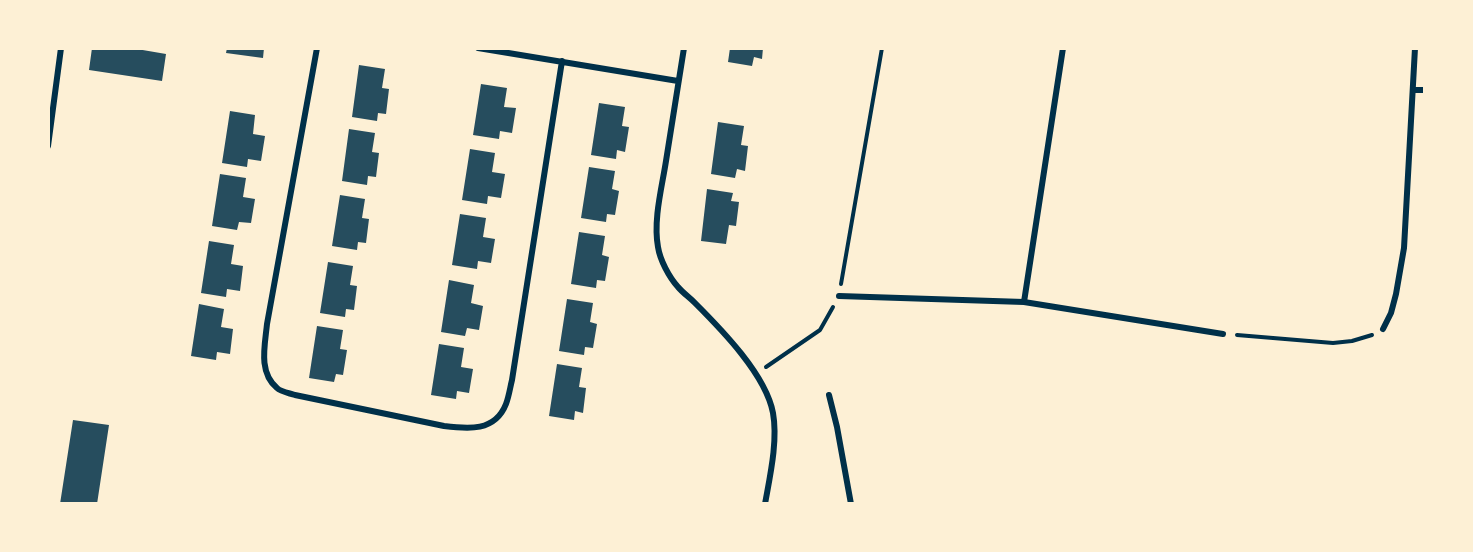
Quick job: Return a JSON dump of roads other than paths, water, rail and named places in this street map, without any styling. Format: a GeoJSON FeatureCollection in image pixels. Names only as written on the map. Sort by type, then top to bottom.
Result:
{"type":"FeatureCollection","features":[{"type":"Feature","properties":{"kind":"street"},"geometry":{"type":"LineString","coordinates":[[48,146],[61,48]]}},
{"type":"Feature","properties":{"kind":"street"},"geometry":{"type":"LineString","coordinates":[[317,48],[267,324],[264,352],[269,379],[278,389],[295,394],[444,426],[465,428],[483,426],[496,420],[505,405],[512,380],[562,62]]}},
{"type":"Feature","properties":{"kind":"street"},"geometry":{"type":"LineString","coordinates":[[478,48],[678,81]]}},
{"type":"Feature","properties":{"kind":"street"},"geometry":{"type":"LineString","coordinates":[[684,48],[657,218],[658,247],[665,268],[677,287],[731,341],[755,374],[766,394],[773,413],[773,451],[765,504]]}},
{"type":"Feature","properties":{"kind":"street"},"geometry":{"type":"LineString","coordinates":[[1024,302],[1063,48]]}},
{"type":"Feature","properties":{"kind":"street"},"geometry":{"type":"LineString","coordinates":[[1383,329],[1394,304],[1404,248],[1415,48]]}},
{"type":"Feature","properties":{"kind":"street"},"geometry":{"type":"LineString","coordinates":[[1413,90],[1425,90]]}},
{"type":"Feature","properties":{"kind":"street"},"geometry":{"type":"LineString","coordinates":[[839,296],[1024,302],[1223,334]]}},
{"type":"Feature","properties":{"kind":"street"},"geometry":{"type":"LineString","coordinates":[[829,395],[851,504]]}}]}
